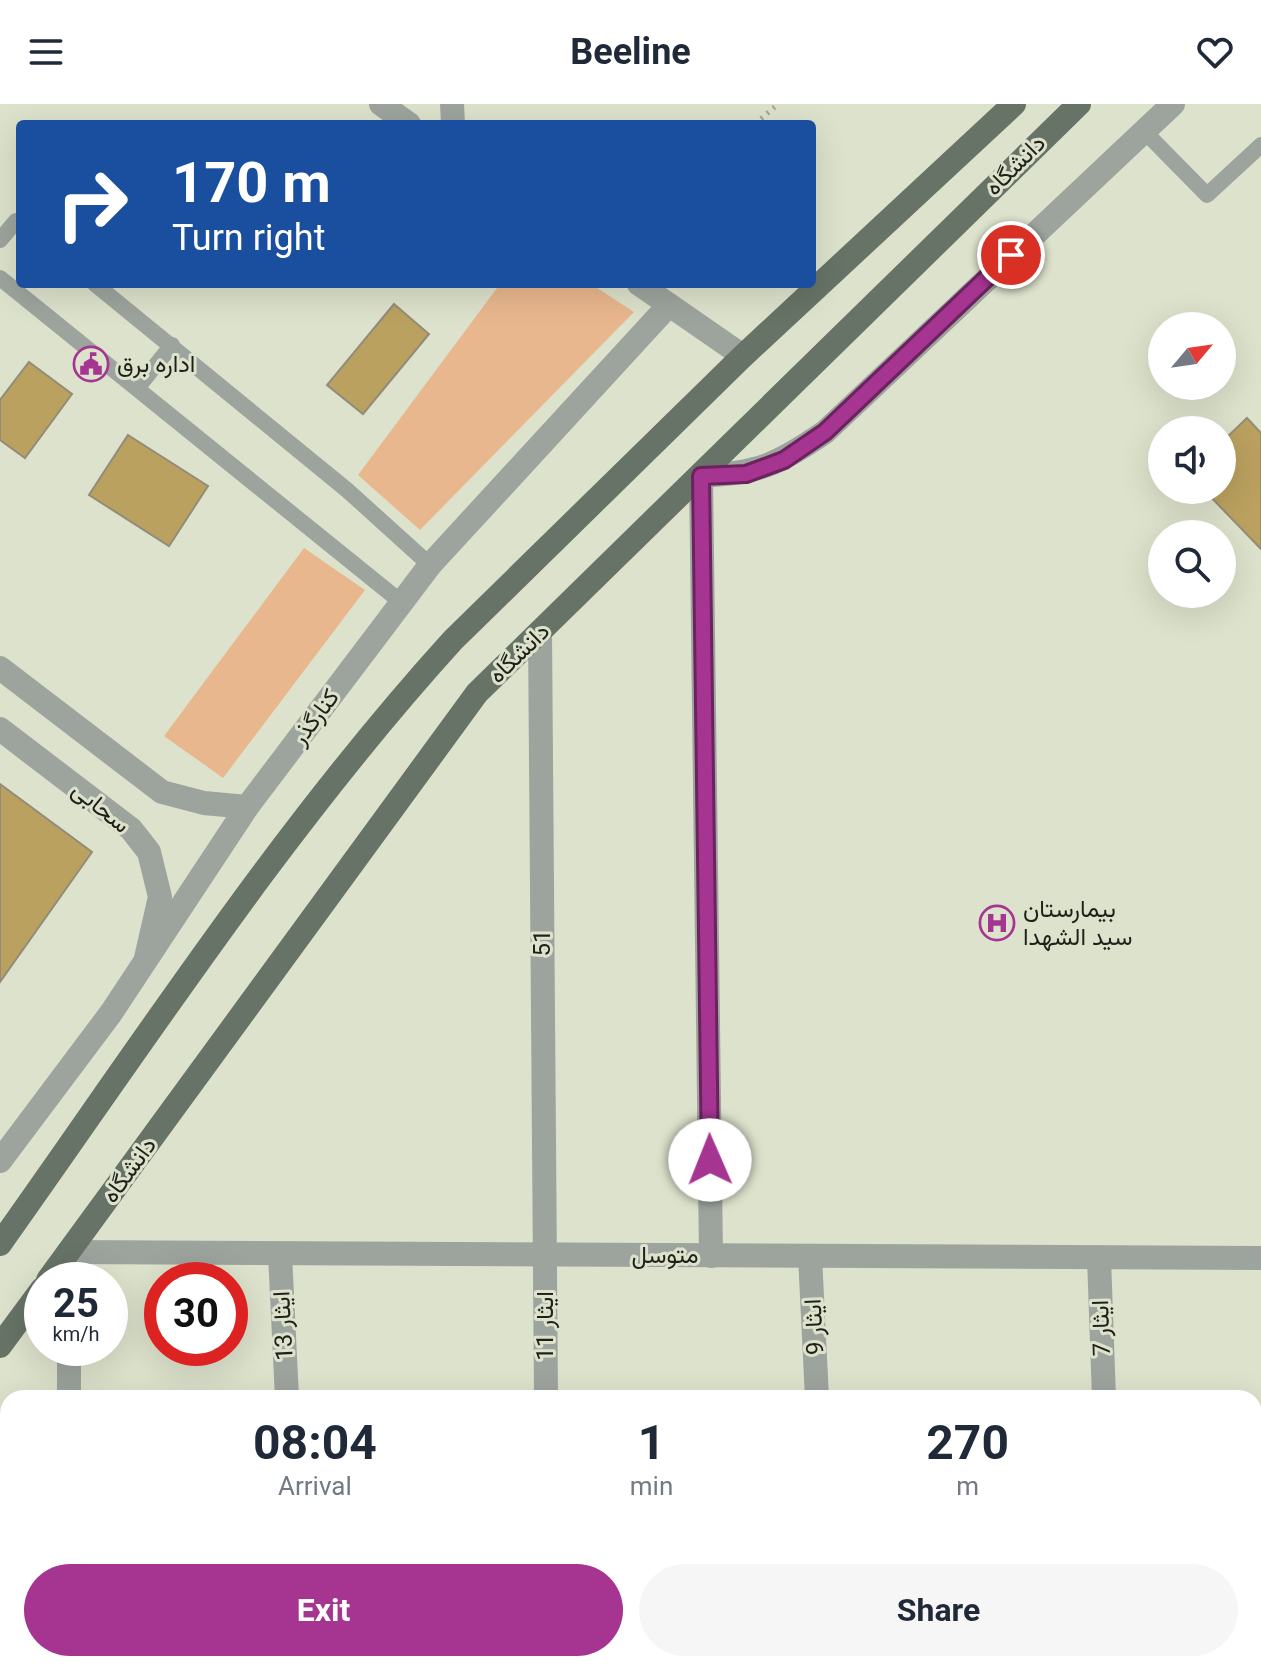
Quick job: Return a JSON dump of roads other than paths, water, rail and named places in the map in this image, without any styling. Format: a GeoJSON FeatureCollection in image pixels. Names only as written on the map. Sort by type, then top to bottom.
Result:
{"type":"FeatureCollection","features":[{"type":"Feature","properties":{"kind":"main road","name":"دانشگاه"},"geometry":{"type":"LineString","coordinates":[[0,1244],[280,852],[408,689],[453,640],[743,356],[1014,104]]}},
{"type":"Feature","properties":{"kind":"main road","name":"دانشگاه"},"geometry":{"type":"LineString","coordinates":[[62,1262],[477,693],[1079,104]]}},
{"type":"Feature","properties":{"kind":"main road"},"geometry":{"type":"LineString","coordinates":[[0,1346],[24,1313]]}},
{"type":"Feature","properties":{"kind":"street"},"geometry":{"type":"LineString","coordinates":[[381,104],[403,120]]}},
{"type":"Feature","properties":{"kind":"street"},"geometry":{"type":"LineString","coordinates":[[711,1256],[701,476],[746,474],[784,460],[825,432],[1173,104]]}},
{"type":"Feature","properties":{"kind":"street"},"geometry":{"type":"LineString","coordinates":[[645,288],[743,356]]}},
{"type":"Feature","properties":{"kind":"street","name":"کنارگذر"},"geometry":{"type":"LineString","coordinates":[[0,1161],[111,1013],[247,807],[401,602],[430,565],[669,305]]}},
{"type":"Feature","properties":{"kind":"street","name":"51"},"geometry":{"type":"LineString","coordinates":[[540,632],[545,1255]]}},
{"type":"Feature","properties":{"kind":"street","name":"سحابی"},"geometry":{"type":"LineString","coordinates":[[0,668],[162,792],[204,803],[247,807]]}},
{"type":"Feature","properties":{"kind":"street","name":"سحابی"},"geometry":{"type":"LineString","coordinates":[[0,729],[131,829],[149,852],[160,897],[146,958]]}},
{"type":"Feature","properties":{"kind":"street"},"geometry":{"type":"LineString","coordinates":[[69,1252],[69,1262]]}},
{"type":"Feature","properties":{"kind":"street","name":"متوسل"},"geometry":{"type":"LineString","coordinates":[[69,1252],[1261,1258]]}},
{"type":"Feature","properties":{"kind":"street","name":"ایثار 13"},"geometry":{"type":"LineString","coordinates":[[280,1254],[287,1390]]}},
{"type":"Feature","properties":{"kind":"street","name":"ایثار 11"},"geometry":{"type":"LineString","coordinates":[[545,1255],[546,1390]]}},
{"type":"Feature","properties":{"kind":"street","name":"ایثار 9"},"geometry":{"type":"LineString","coordinates":[[810,1256],[817,1390]]}},
{"type":"Feature","properties":{"kind":"street","name":"ایثار 7"},"geometry":{"type":"LineString","coordinates":[[1099,1258],[1104,1390]]}},
{"type":"Feature","properties":{"kind":"street"},"geometry":{"type":"LineString","coordinates":[[69,1366],[69,1390]]}},
{"type":"Feature","properties":{"kind":"lane"},"geometry":{"type":"LineString","coordinates":[[1144,131],[1207,195],[1261,145]]}},
{"type":"Feature","properties":{"kind":"lane"},"geometry":{"type":"LineString","coordinates":[[0,240],[16,221]]}},
{"type":"Feature","properties":{"kind":"lane"},"geometry":{"type":"LineString","coordinates":[[0,278],[401,602]]}},
{"type":"Feature","properties":{"kind":"lane"},"geometry":{"type":"LineString","coordinates":[[100,288],[347,490],[430,565]]}},
{"type":"Feature","properties":{"kind":"lane"},"geometry":{"type":"LineString","coordinates":[[138,387],[172,345]]}},
{"type":"Feature","properties":{"kind":"place","name":"اداره برق"},"geometry":{"type":"Point","coordinates":[91,364]}},
{"type":"Feature","properties":{"kind":"place","name":"بیمارستان سید الشهدا"},"geometry":{"type":"Point","coordinates":[997,923]}}]}
